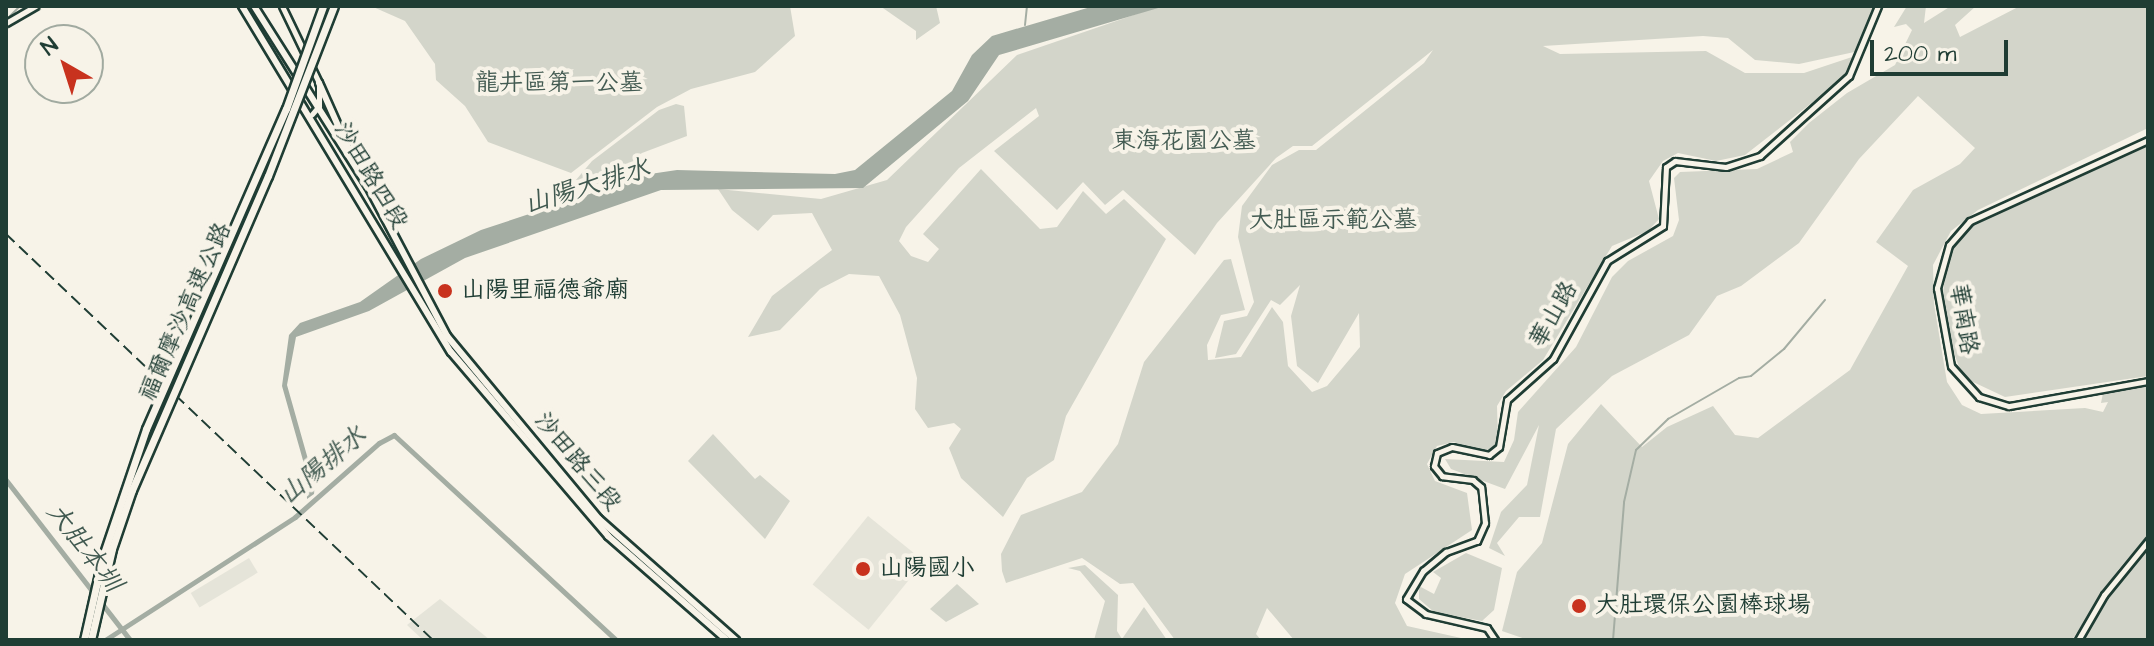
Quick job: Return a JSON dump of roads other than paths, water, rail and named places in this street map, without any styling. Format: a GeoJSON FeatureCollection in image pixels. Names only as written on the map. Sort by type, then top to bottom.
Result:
{"type":"FeatureCollection","features":[{"type":"Feature","properties":{"kind":"highway","name":"福爾摩沙高速公路"},"geometry":{"type":"LineString","coordinates":[[84,640],[103,556],[146,429],[280,123],[323,6]]}},
{"type":"Feature","properties":{"kind":"highway","name":"福爾摩沙高速公路"},"geometry":{"type":"LineString","coordinates":[[91,640],[132,490],[280,149],[334,6]]}},
{"type":"Feature","properties":{"kind":"main road"},"geometry":{"type":"LineString","coordinates":[[242,6],[312,114]]}},
{"type":"Feature","properties":{"kind":"main road"},"geometry":{"type":"LineString","coordinates":[[254,6],[319,106]]}},
{"type":"Feature","properties":{"kind":"main road"},"geometry":{"type":"LineString","coordinates":[[319,83],[338,115],[349,154]]}},
{"type":"Feature","properties":{"kind":"main road","name":"沙田路四段"},"geometry":{"type":"LineString","coordinates":[[319,106],[412,263],[416,284]]}},
{"type":"Feature","properties":{"kind":"main road","name":"沙田路四段"},"geometry":{"type":"LineString","coordinates":[[312,114],[404,269],[416,284]]}},
{"type":"Feature","properties":{"kind":"main road","name":"沙田路三段"},"geometry":{"type":"LineString","coordinates":[[416,284],[447,336],[576,492],[727,640]]}},
{"type":"Feature","properties":{"kind":"main road","name":"沙田路三段"},"geometry":{"type":"LineString","coordinates":[[660,577],[736,640]]}},
{"type":"Feature","properties":{"kind":"street"},"geometry":{"type":"LineString","coordinates":[[6,23],[35,6]]}},
{"type":"Feature","properties":{"kind":"street","name":"沙田路四段"},"geometry":{"type":"LineString","coordinates":[[282,6],[319,83],[319,106],[312,114]]}},
{"type":"Feature","properties":{"kind":"street","name":"華山路"},"geometry":{"type":"LineString","coordinates":[[1495,640],[1487,628],[1426,614],[1406,599],[1423,571],[1446,552],[1477,541],[1485,523],[1481,487],[1473,480],[1442,476],[1434,466],[1437,453],[1452,447],[1489,455],[1499,447],[1507,400],[1553,359],[1607,261],[1663,226],[1666,167],[1675,161],[1726,167],[1760,156],[1849,76],[1878,6]]}},
{"type":"Feature","properties":{"kind":"street","name":"華南路"},"geometry":{"type":"LineString","coordinates":[[2148,140],[1970,221],[1949,245],[1937,288],[1951,366],[1979,397],[2009,406],[2148,381]]}},
{"type":"Feature","properties":{"kind":"street"},"geometry":{"type":"LineString","coordinates":[[2078,640],[2104,595],[2148,541]]}},
{"type":"Feature","properties":{"kind":"waterway"},"geometry":{"type":"LineString","coordinates":[[10,16],[20,6]]}},
{"type":"Feature","properties":{"kind":"waterway"},"geometry":{"type":"LineString","coordinates":[[1025,25],[1027,6]]}},
{"type":"Feature","properties":{"kind":"waterway"},"geometry":{"type":"LineString","coordinates":[[1613,640],[1624,502],[1636,450],[1668,419],[1739,378],[1751,376],[1784,349],[1825,300]]}},
{"type":"Feature","properties":{"kind":"waterway","name":"山陽排水"},"geometry":{"type":"LineString","coordinates":[[105,640],[295,517],[379,443],[394,435],[616,640]]}},
{"type":"Feature","properties":{"kind":"waterway","name":"大肚本圳"},"geometry":{"type":"LineString","coordinates":[[6,480],[130,640]]}},
{"type":"Feature","properties":{"kind":"railway"},"geometry":{"type":"LineString","coordinates":[[6,234],[433,640]]}},
{"type":"Feature","properties":{"kind":"place","name":"山陽里福德爺廟"},"geometry":{"type":"Point","coordinates":[445,291]}},
{"type":"Feature","properties":{"kind":"place","name":"山陽國小"},"geometry":{"type":"Point","coordinates":[863,569]}},
{"type":"Feature","properties":{"kind":"place","name":"大肚環保公園棒球場"},"geometry":{"type":"Point","coordinates":[1579,606]}},
{"type":"Feature","properties":{"kind":"park label","name":"龍井區第一公墓"},"geometry":{"type":"Point","coordinates":[559,84]}},
{"type":"Feature","properties":{"kind":"park label","name":"東海花園公墓"},"geometry":{"type":"Point","coordinates":[1184,142]}},
{"type":"Feature","properties":{"kind":"park label","name":"大肚區示範公墓"},"geometry":{"type":"Point","coordinates":[1333,221]}},
{"type":"Feature","properties":{"kind":"water label","name":"山陽大排水"},"geometry":{"type":"Point","coordinates":[587,187]}}]}
